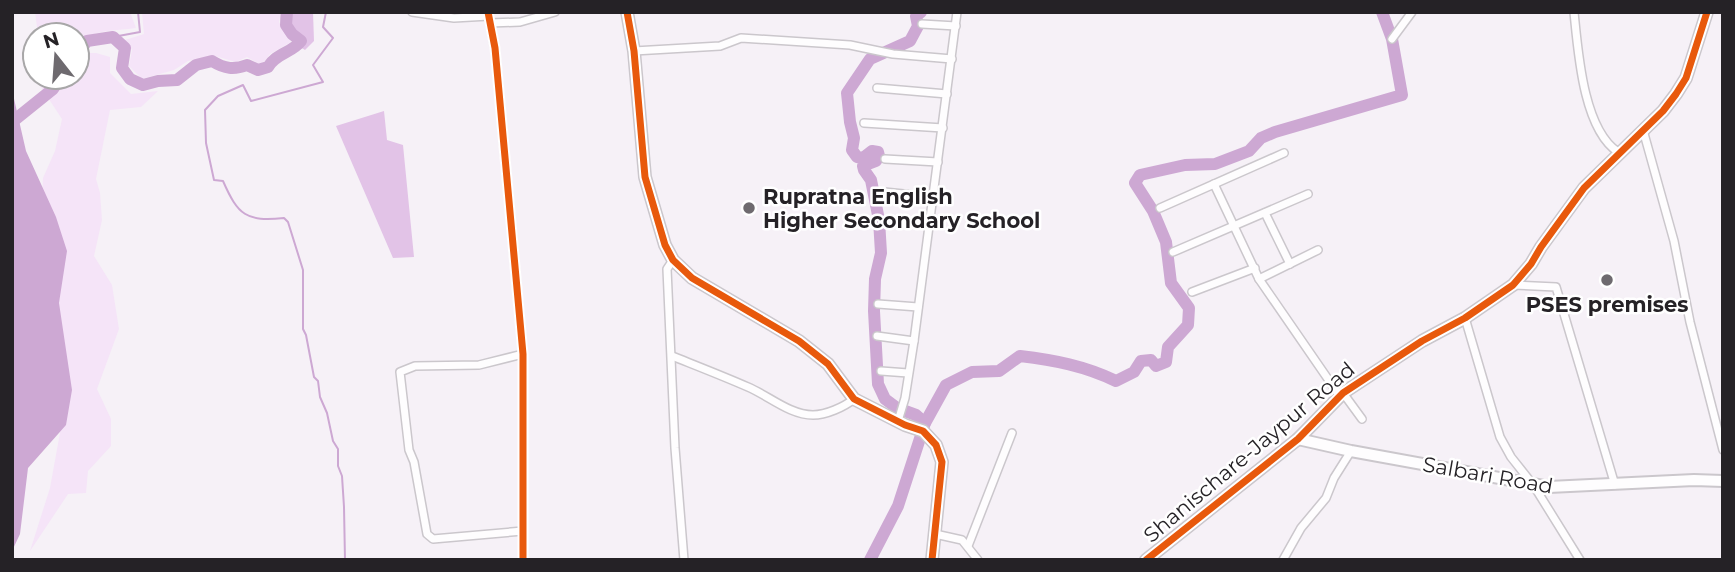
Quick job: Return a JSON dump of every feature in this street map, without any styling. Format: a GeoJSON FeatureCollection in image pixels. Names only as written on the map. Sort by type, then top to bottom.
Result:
{"type":"FeatureCollection","features":[{"type":"Feature","properties":{"kind":"street"},"geometry":{"type":"LineString","coordinates":[[412,12],[454,18],[489,17],[520,22],[555,12]]}},
{"type":"Feature","properties":{"kind":"street"},"geometry":{"type":"LineString","coordinates":[[627,12],[634,51],[645,177],[665,245],[673,260],[692,278],[799,341],[828,364],[853,399],[901,413],[923,430],[936,445],[942,462],[932,560]]}},
{"type":"Feature","properties":{"kind":"street"},"geometry":{"type":"LineString","coordinates":[[901,413],[914,341],[957,12]]}},
{"type":"Feature","properties":{"kind":"street"},"geometry":{"type":"LineString","coordinates":[[1392,39],[1412,12]]}},
{"type":"Feature","properties":{"kind":"street"},"geometry":{"type":"LineString","coordinates":[[1574,12],[1585,91],[1597,125],[1611,147],[1618,152]]}},
{"type":"Feature","properties":{"kind":"street","name":"Shanischare-Jaypur Road"},"geometry":{"type":"LineString","coordinates":[[1146,560],[1298,439],[1341,394],[1422,341],[1465,318],[1513,285],[1531,264],[1571,205],[1618,152],[1662,111],[1686,78],[1707,12]]}},
{"type":"Feature","properties":{"kind":"street"},"geometry":{"type":"LineString","coordinates":[[489,17],[495,48],[523,354],[523,560]]}},
{"type":"Feature","properties":{"kind":"street"},"geometry":{"type":"LineString","coordinates":[[922,24],[956,26]]}},
{"type":"Feature","properties":{"kind":"street"},"geometry":{"type":"LineString","coordinates":[[634,51],[720,46],[741,38],[850,45],[893,54],[951,59]]}},
{"type":"Feature","properties":{"kind":"street"},"geometry":{"type":"LineString","coordinates":[[877,88],[947,94]]}},
{"type":"Feature","properties":{"kind":"street"},"geometry":{"type":"LineString","coordinates":[[864,123],[943,128]]}},
{"type":"Feature","properties":{"kind":"street"},"geometry":{"type":"LineString","coordinates":[[1643,130],[1665,204],[1690,322],[1723,450]]}},
{"type":"Feature","properties":{"kind":"street"},"geometry":{"type":"LineString","coordinates":[[1160,208],[1284,153]]}},
{"type":"Feature","properties":{"kind":"street"},"geometry":{"type":"LineString","coordinates":[[885,159],[938,162]]}},
{"type":"Feature","properties":{"kind":"street"},"geometry":{"type":"LineString","coordinates":[[1214,184],[1259,279],[1341,394],[1362,419]]}},
{"type":"Feature","properties":{"kind":"street"},"geometry":{"type":"LineString","coordinates":[[884,192],[933,197]]}},
{"type":"Feature","properties":{"kind":"street"},"geometry":{"type":"LineString","coordinates":[[1173,252],[1308,194]]}},
{"type":"Feature","properties":{"kind":"street"},"geometry":{"type":"LineString","coordinates":[[1265,214],[1290,264]]}},
{"type":"Feature","properties":{"kind":"street"},"geometry":{"type":"LineString","coordinates":[[1259,279],[1318,250]]}},
{"type":"Feature","properties":{"kind":"street"},"geometry":{"type":"LineString","coordinates":[[673,260],[667,269],[675,448],[684,560]]}},
{"type":"Feature","properties":{"kind":"street"},"geometry":{"type":"LineString","coordinates":[[1192,292],[1255,268]]}},
{"type":"Feature","properties":{"kind":"street"},"geometry":{"type":"LineString","coordinates":[[1513,285],[1556,287],[1616,485]]}},
{"type":"Feature","properties":{"kind":"street"},"geometry":{"type":"LineString","coordinates":[[878,304],[918,307]]}},
{"type":"Feature","properties":{"kind":"street"},"geometry":{"type":"LineString","coordinates":[[1465,318],[1500,437],[1580,560]]}},
{"type":"Feature","properties":{"kind":"street"},"geometry":{"type":"LineString","coordinates":[[877,335],[914,341]]}},
{"type":"Feature","properties":{"kind":"street"},"geometry":{"type":"LineString","coordinates":[[523,354],[480,365],[415,366],[400,372],[409,450],[414,462],[427,534],[433,540],[523,531]]}},
{"type":"Feature","properties":{"kind":"street"},"geometry":{"type":"LineString","coordinates":[[671,356],[751,388],[785,407],[807,414],[816,415],[848,404],[853,399]]}},
{"type":"Feature","properties":{"kind":"street"},"geometry":{"type":"LineString","coordinates":[[881,371],[908,373]]}},
{"type":"Feature","properties":{"kind":"street"},"geometry":{"type":"LineString","coordinates":[[968,546],[1012,433]]}},
{"type":"Feature","properties":{"kind":"street","name":"Salbari Road"},"geometry":{"type":"LineString","coordinates":[[1298,439],[1534,486],[1557,488],[1694,480],[1723,481]]}},
{"type":"Feature","properties":{"kind":"street"},"geometry":{"type":"LineString","coordinates":[[1283,560],[1301,528],[1326,498],[1334,478],[1351,451]]}},
{"type":"Feature","properties":{"kind":"street"},"geometry":{"type":"LineString","coordinates":[[936,534],[956,538],[968,546],[978,560]]}},
{"type":"Feature","properties":{"kind":"shaded area"},"geometry":{"type":"Polygon","coordinates":[[[35,12],[130,12],[136,28],[91,35],[91,21],[36,21],[35,12]]]}},
{"type":"Feature","properties":{"kind":"shaded area"},"geometry":{"type":"Polygon","coordinates":[[[142,12],[281,12],[279,22],[291,42],[259,64],[247,57],[236,62],[215,56],[188,61],[174,70],[142,79],[129,66],[132,50],[125,40],[144,34],[142,12]]]}},
{"type":"Feature","properties":{"kind":"shaded area"},"geometry":{"type":"Polygon","coordinates":[[[281,12],[313,12],[314,41],[305,50],[286,35],[281,25],[281,12]]]}},
{"type":"Feature","properties":{"kind":"shaded area"},"geometry":{"type":"Polygon","coordinates":[[[91,53],[110,57],[110,73],[131,94],[158,91],[141,107],[110,110],[96,179],[102,220],[94,256],[112,285],[119,329],[97,389],[111,419],[111,446],[88,471],[86,493],[68,494],[30,551],[50,488],[65,405],[40,233],[43,178],[55,151],[62,119],[44,91],[91,91],[91,53]]]}},
{"type":"Feature","properties":{"kind":"shaded area"},"geometry":{"type":"Polygon","coordinates":[[[12,90],[26,151],[56,217],[67,251],[59,303],[72,390],[66,425],[28,468],[20,534],[12,551],[12,90]]]}},
{"type":"Feature","properties":{"kind":"shaded area"},"geometry":{"type":"Polygon","coordinates":[[[384,111],[387,140],[403,145],[414,257],[393,258],[336,126],[384,111]]]}},
{"type":"Feature","properties":{"kind":"waterway"},"geometry":{"type":"LineString","coordinates":[[113,37],[140,32],[138,12]]}},
{"type":"Feature","properties":{"kind":"waterway"},"geometry":{"type":"LineString","coordinates":[[91,40],[113,37],[125,48],[122,68],[130,79],[143,85],[177,80],[196,65],[212,61],[225,67],[247,65],[258,70],[268,67],[301,41],[286,25],[287,12]]}},
{"type":"Feature","properties":{"kind":"waterway"},"geometry":{"type":"LineString","coordinates":[[326,12],[323,27],[333,38],[313,65],[323,82],[251,101],[243,85],[218,96],[205,110],[206,143],[214,180],[223,181],[239,209],[252,217],[284,218],[288,222],[303,270],[303,329],[314,377],[318,381],[320,397],[327,413],[333,441],[338,449],[344,507],[345,560]]}},
{"type":"Feature","properties":{"kind":"waterway"},"geometry":{"type":"LineString","coordinates":[[921,12],[916,16],[918,26],[910,41],[870,59],[847,93],[854,138],[852,150],[857,157],[863,158],[872,151],[878,152],[879,156],[876,161],[863,166],[871,180],[879,220],[881,253],[875,279],[874,311],[878,384],[885,399],[897,408],[916,415],[925,423]]}},
{"type":"Feature","properties":{"kind":"waterway"},"geometry":{"type":"LineString","coordinates":[[870,560],[898,506],[925,423],[946,385],[972,372],[999,371],[1020,356],[1069,364],[1116,381],[1134,372],[1141,361],[1151,360],[1156,366],[1166,362],[1168,347],[1188,325],[1189,308],[1171,283],[1166,242],[1153,211],[1135,183],[1140,175],[1185,165],[1215,164],[1249,151],[1261,138],[1275,132],[1402,95],[1392,39],[1382,12]]}},
{"type":"Feature","properties":{"kind":"waterway"},"geometry":{"type":"LineString","coordinates":[[12,122],[51,91]]}},
{"type":"Feature","properties":{"kind":"cycle path"},"geometry":{"type":"LineString","coordinates":[[488,12],[495,48],[523,354],[523,560]]}},
{"type":"Feature","properties":{"kind":"cycle path"},"geometry":{"type":"LineString","coordinates":[[627,12],[634,51],[645,177],[665,245],[673,260],[692,278],[799,341],[828,364],[854,399],[905,425],[923,431],[936,445],[942,462],[932,560]]}},
{"type":"Feature","properties":{"kind":"cycle path"},"geometry":{"type":"LineString","coordinates":[[1146,560],[1298,439],[1343,393],[1422,341],[1465,318],[1513,285],[1531,264],[1584,188],[1663,111],[1676,94],[1686,78],[1707,12]]}},
{"type":"Feature","properties":{"kind":"place","name":"Rupratna English Higher Secondary School"},"geometry":{"type":"Point","coordinates":[749,208]}},
{"type":"Feature","properties":{"kind":"place","name":"PSES premises"},"geometry":{"type":"Point","coordinates":[1607,280]}}]}
